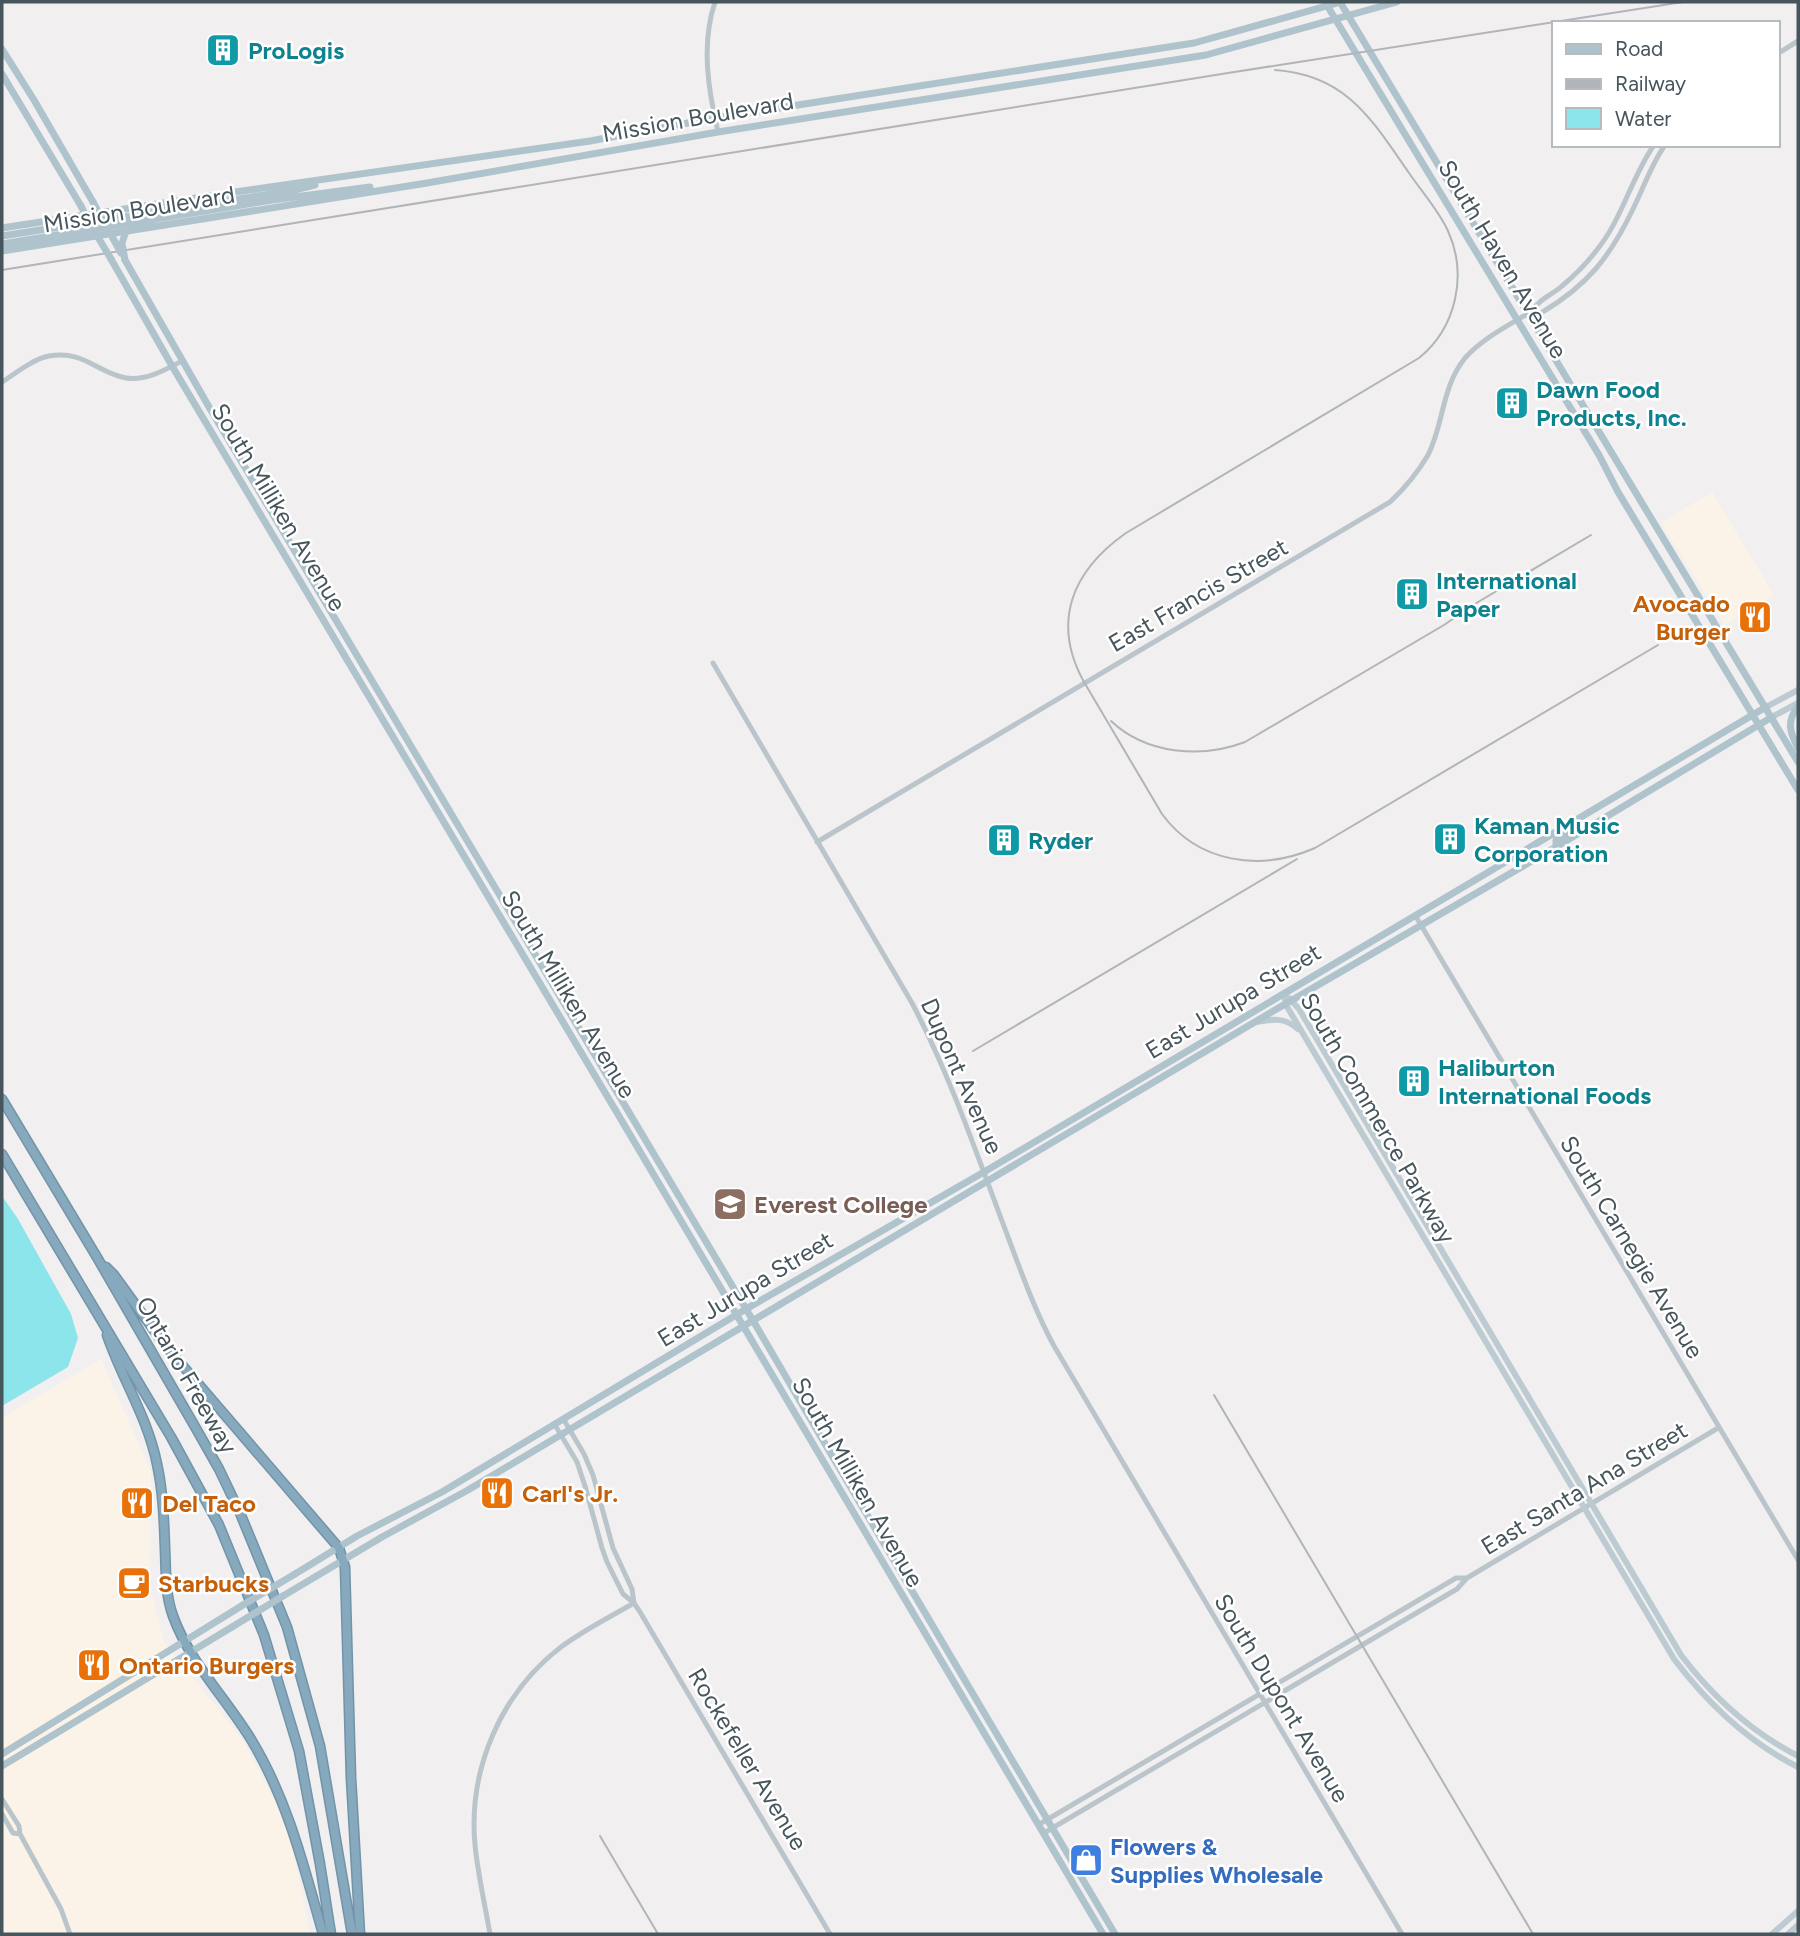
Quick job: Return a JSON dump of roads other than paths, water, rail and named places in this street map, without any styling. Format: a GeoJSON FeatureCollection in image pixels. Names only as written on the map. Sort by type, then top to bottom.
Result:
{"type":"FeatureCollection","features":[{"type":"Feature","properties":{"kind":"highway","name":"Ontario Freeway"},"geometry":{"type":"LineString","coordinates":[[2,1099],[219,1469],[240,1513],[286,1627],[320,1746],[352,1934]]}},
{"type":"Feature","properties":{"kind":"highway","name":"Ontario Freeway"},"geometry":{"type":"LineString","coordinates":[[2,1154],[184,1459],[219,1525],[264,1635],[299,1751],[331,1934]]}},
{"type":"Feature","properties":{"kind":"highway"},"geometry":{"type":"LineString","coordinates":[[98,1259],[114,1275],[164,1344],[339,1548],[344,1560],[351,1778],[360,1934]]}},
{"type":"Feature","properties":{"kind":"highway"},"geometry":{"type":"LineString","coordinates":[[102,1319],[112,1350],[146,1425],[157,1463],[164,1527],[166,1595],[189,1652],[251,1739],[279,1794],[295,1834],[323,1934]]}},
{"type":"Feature","properties":{"kind":"main road","name":"Mission Boulevard"},"geometry":{"type":"LineString","coordinates":[[2,228],[590,141],[715,118],[1194,43],[1326,4],[1341,2]]}},
{"type":"Feature","properties":{"kind":"main road","name":"South Haven Avenue"},"geometry":{"type":"LineString","coordinates":[[1341,2],[1798,762]]}},
{"type":"Feature","properties":{"kind":"main road","name":"Mission Boulevard"},"geometry":{"type":"LineString","coordinates":[[2,251],[427,183],[718,132],[1206,55],[1397,2]]}},
{"type":"Feature","properties":{"kind":"main road","name":"South Haven Avenue"},"geometry":{"type":"LineString","coordinates":[[1326,4],[1798,789]]}},
{"type":"Feature","properties":{"kind":"main road","name":"South Milliken Avenue"},"geometry":{"type":"LineString","coordinates":[[2,50],[34,100],[182,361],[754,1321],[1115,1934]]}},
{"type":"Feature","properties":{"kind":"main road","name":"South Milliken Avenue"},"geometry":{"type":"LineString","coordinates":[[2,74],[172,366],[1102,1934]]}},
{"type":"Feature","properties":{"kind":"main road"},"geometry":{"type":"LineString","coordinates":[[105,223],[155,219],[555,161]]}},
{"type":"Feature","properties":{"kind":"main road"},"geometry":{"type":"LineString","coordinates":[[2,244],[23,237],[158,211],[290,191],[347,177]]}},
{"type":"Feature","properties":{"kind":"main road"},"geometry":{"type":"LineString","coordinates":[[125,260],[122,243],[126,231],[155,219]]}},
{"type":"Feature","properties":{"kind":"main road"},"geometry":{"type":"LineString","coordinates":[[2,236],[23,237]]}},
{"type":"Feature","properties":{"kind":"main road"},"geometry":{"type":"LineString","coordinates":[[303,586],[312,581]]}},
{"type":"Feature","properties":{"kind":"main road","name":"East Jurupa Street"},"geometry":{"type":"LineString","coordinates":[[2,1754],[357,1536],[442,1492],[746,1309],[984,1172],[1798,690]]}},
{"type":"Feature","properties":{"kind":"main road"},"geometry":{"type":"LineString","coordinates":[[1798,705],[1789,726],[1798,748]]}},
{"type":"Feature","properties":{"kind":"main road","name":"East Jurupa Street"},"geometry":{"type":"LineString","coordinates":[[2,1766],[344,1560],[754,1321],[1760,724],[1798,705]]}},
{"type":"Feature","properties":{"kind":"main road"},"geometry":{"type":"LineString","coordinates":[[1556,847],[1559,837],[1594,816],[1602,806]]}},
{"type":"Feature","properties":{"kind":"main road"},"geometry":{"type":"LineString","coordinates":[[1487,887],[1494,878],[1526,859],[1528,849]]}},
{"type":"Feature","properties":{"kind":"main road","name":"South Commerce Parkway"},"geometry":{"type":"LineString","coordinates":[[1284,994],[1681,1655],[1710,1690],[1737,1716],[1781,1748],[1798,1756]]}},
{"type":"Feature","properties":{"kind":"main road","name":"South Commerce Parkway"},"geometry":{"type":"LineString","coordinates":[[1289,1002],[1304,1036],[1674,1660],[1703,1696],[1731,1723],[1798,1767]]}},
{"type":"Feature","properties":{"kind":"main road"},"geometry":{"type":"LineString","coordinates":[[1255,1023],[1275,1018],[1287,1021],[1304,1036]]}},
{"type":"Feature","properties":{"kind":"main road"},"geometry":{"type":"LineString","coordinates":[[1772,1934],[1798,1911]]}},
{"type":"Feature","properties":{"kind":"main road"},"geometry":{"type":"LineString","coordinates":[[1788,1934],[1798,1925]]}},
{"type":"Feature","properties":{"kind":"street"},"geometry":{"type":"LineString","coordinates":[[715,2],[707,50],[718,132]]}},
{"type":"Feature","properties":{"kind":"street"},"geometry":{"type":"LineString","coordinates":[[1779,53],[1798,41]]}},
{"type":"Feature","properties":{"kind":"street"},"geometry":{"type":"LineString","coordinates":[[1653,147],[1637,173],[1610,232],[1597,251],[1560,288],[1536,303],[1533,310],[1541,313],[1561,301],[1604,260],[1619,237],[1651,167],[1664,147]]}},
{"type":"Feature","properties":{"kind":"street","name":"East Francis Street"},"geometry":{"type":"LineString","coordinates":[[817,842],[1390,502],[1405,487],[1428,454],[1445,395],[1465,358],[1491,335],[1527,314]]}},
{"type":"Feature","properties":{"kind":"street"},"geometry":{"type":"LineString","coordinates":[[2,382],[48,356],[77,356],[111,374],[125,378],[146,377],[182,361]]}},
{"type":"Feature","properties":{"kind":"street","name":"Dupont Avenue"},"geometry":{"type":"LineString","coordinates":[[713,663],[933,1043],[1045,1330],[1132,1479]]}},
{"type":"Feature","properties":{"kind":"street","name":"South Carnegie Avenue"},"geometry":{"type":"LineString","coordinates":[[1415,915],[1798,1560]]}},
{"type":"Feature","properties":{"kind":"street","name":"Rockefeller Avenue"},"geometry":{"type":"LineString","coordinates":[[564,1420],[593,1475],[613,1548],[632,1589],[634,1602],[830,1934]]}},
{"type":"Feature","properties":{"kind":"street","name":"Rockefeller Avenue"},"geometry":{"type":"LineString","coordinates":[[555,1425],[577,1462],[607,1562],[623,1594],[634,1602]]}},
{"type":"Feature","properties":{"kind":"street","name":"East Santa Ana Street"},"geometry":{"type":"LineString","coordinates":[[1044,1833],[1457,1589],[1466,1578],[1718,1428]]}},
{"type":"Feature","properties":{"kind":"street","name":"South Dupont Avenue"},"geometry":{"type":"LineString","coordinates":[[1132,1479],[1402,1934]]}},
{"type":"Feature","properties":{"kind":"street","name":"East Santa Ana Street"},"geometry":{"type":"LineString","coordinates":[[1038,1825],[1456,1578],[1466,1578]]}},
{"type":"Feature","properties":{"kind":"street"},"geometry":{"type":"LineString","coordinates":[[489,1934],[476,1852],[474,1815],[480,1772],[495,1729],[515,1695],[543,1663],[576,1637],[634,1602]]}},
{"type":"Feature","properties":{"kind":"street"},"geometry":{"type":"LineString","coordinates":[[2,1799],[19,1826],[20,1834],[61,1909],[70,1934]]}},
{"type":"Feature","properties":{"kind":"street"},"geometry":{"type":"LineString","coordinates":[[2,1814],[13,1833],[20,1834]]}},
{"type":"Feature","properties":{"kind":"water"},"geometry":{"type":"Polygon","coordinates":[[[2,1196],[18,1219],[71,1314],[78,1338],[68,1367],[2,1406],[2,1196]]]}},
{"type":"Feature","properties":{"kind":"railway"},"geometry":{"type":"LineString","coordinates":[[1561,21],[1683,2]]}},
{"type":"Feature","properties":{"kind":"railway"},"geometry":{"type":"LineString","coordinates":[[2,270],[1552,22]]}},
{"type":"Feature","properties":{"kind":"railway"},"geometry":{"type":"LineString","coordinates":[[1275,70],[1300,74],[1339,91],[1355,104],[1383,135],[1448,231],[1457,265],[1455,300],[1442,332],[1419,358],[1126,533],[1107,548],[1080,581],[1072,599],[1069,619],[1069,639],[1074,660],[1084,682],[1162,814],[1177,831],[1193,843],[1212,853],[1231,858],[1273,860],[1315,848],[1658,645]]}},
{"type":"Feature","properties":{"kind":"railway"},"geometry":{"type":"LineString","coordinates":[[1111,721],[1141,741],[1175,750],[1210,751],[1245,742],[1591,535]]}},
{"type":"Feature","properties":{"kind":"railway"},"geometry":{"type":"LineString","coordinates":[[973,1051],[1297,859]]}},
{"type":"Feature","properties":{"kind":"railway"},"geometry":{"type":"LineString","coordinates":[[1214,1395],[1533,1934]]}},
{"type":"Feature","properties":{"kind":"railway"},"geometry":{"type":"LineString","coordinates":[[600,1836],[658,1934]]}},
{"type":"Feature","properties":{"kind":"place","name":"ProLogis"},"geometry":{"type":"Point","coordinates":[223,50]}},
{"type":"Feature","properties":{"kind":"place","name":"Dawn Food Products, Inc."},"geometry":{"type":"Point","coordinates":[1512,403]}},
{"type":"Feature","properties":{"kind":"place","name":"International Paper"},"geometry":{"type":"Point","coordinates":[1412,594]}},
{"type":"Feature","properties":{"kind":"place","name":"Avocado Burger"},"geometry":{"type":"Point","coordinates":[1755,617]}},
{"type":"Feature","properties":{"kind":"place","name":"Kaman Music Corporation"},"geometry":{"type":"Point","coordinates":[1450,839]}},
{"type":"Feature","properties":{"kind":"place","name":"Ryder"},"geometry":{"type":"Point","coordinates":[1004,840]}},
{"type":"Feature","properties":{"kind":"place","name":"Haliburton International Foods"},"geometry":{"type":"Point","coordinates":[1414,1081]}},
{"type":"Feature","properties":{"kind":"place","name":"Everest College"},"geometry":{"type":"Point","coordinates":[730,1204]}},
{"type":"Feature","properties":{"kind":"place","name":"Carl's Jr."},"geometry":{"type":"Point","coordinates":[497,1493]}},
{"type":"Feature","properties":{"kind":"place","name":"Del Taco"},"geometry":{"type":"Point","coordinates":[137,1503]}},
{"type":"Feature","properties":{"kind":"place","name":"Starbucks"},"geometry":{"type":"Point","coordinates":[134,1583]}},
{"type":"Feature","properties":{"kind":"place","name":"Ontario Burgers"},"geometry":{"type":"Point","coordinates":[94,1665]}},
{"type":"Feature","properties":{"kind":"place","name":"Flowers & Supplies Wholesale"},"geometry":{"type":"Point","coordinates":[1086,1860]}}]}
